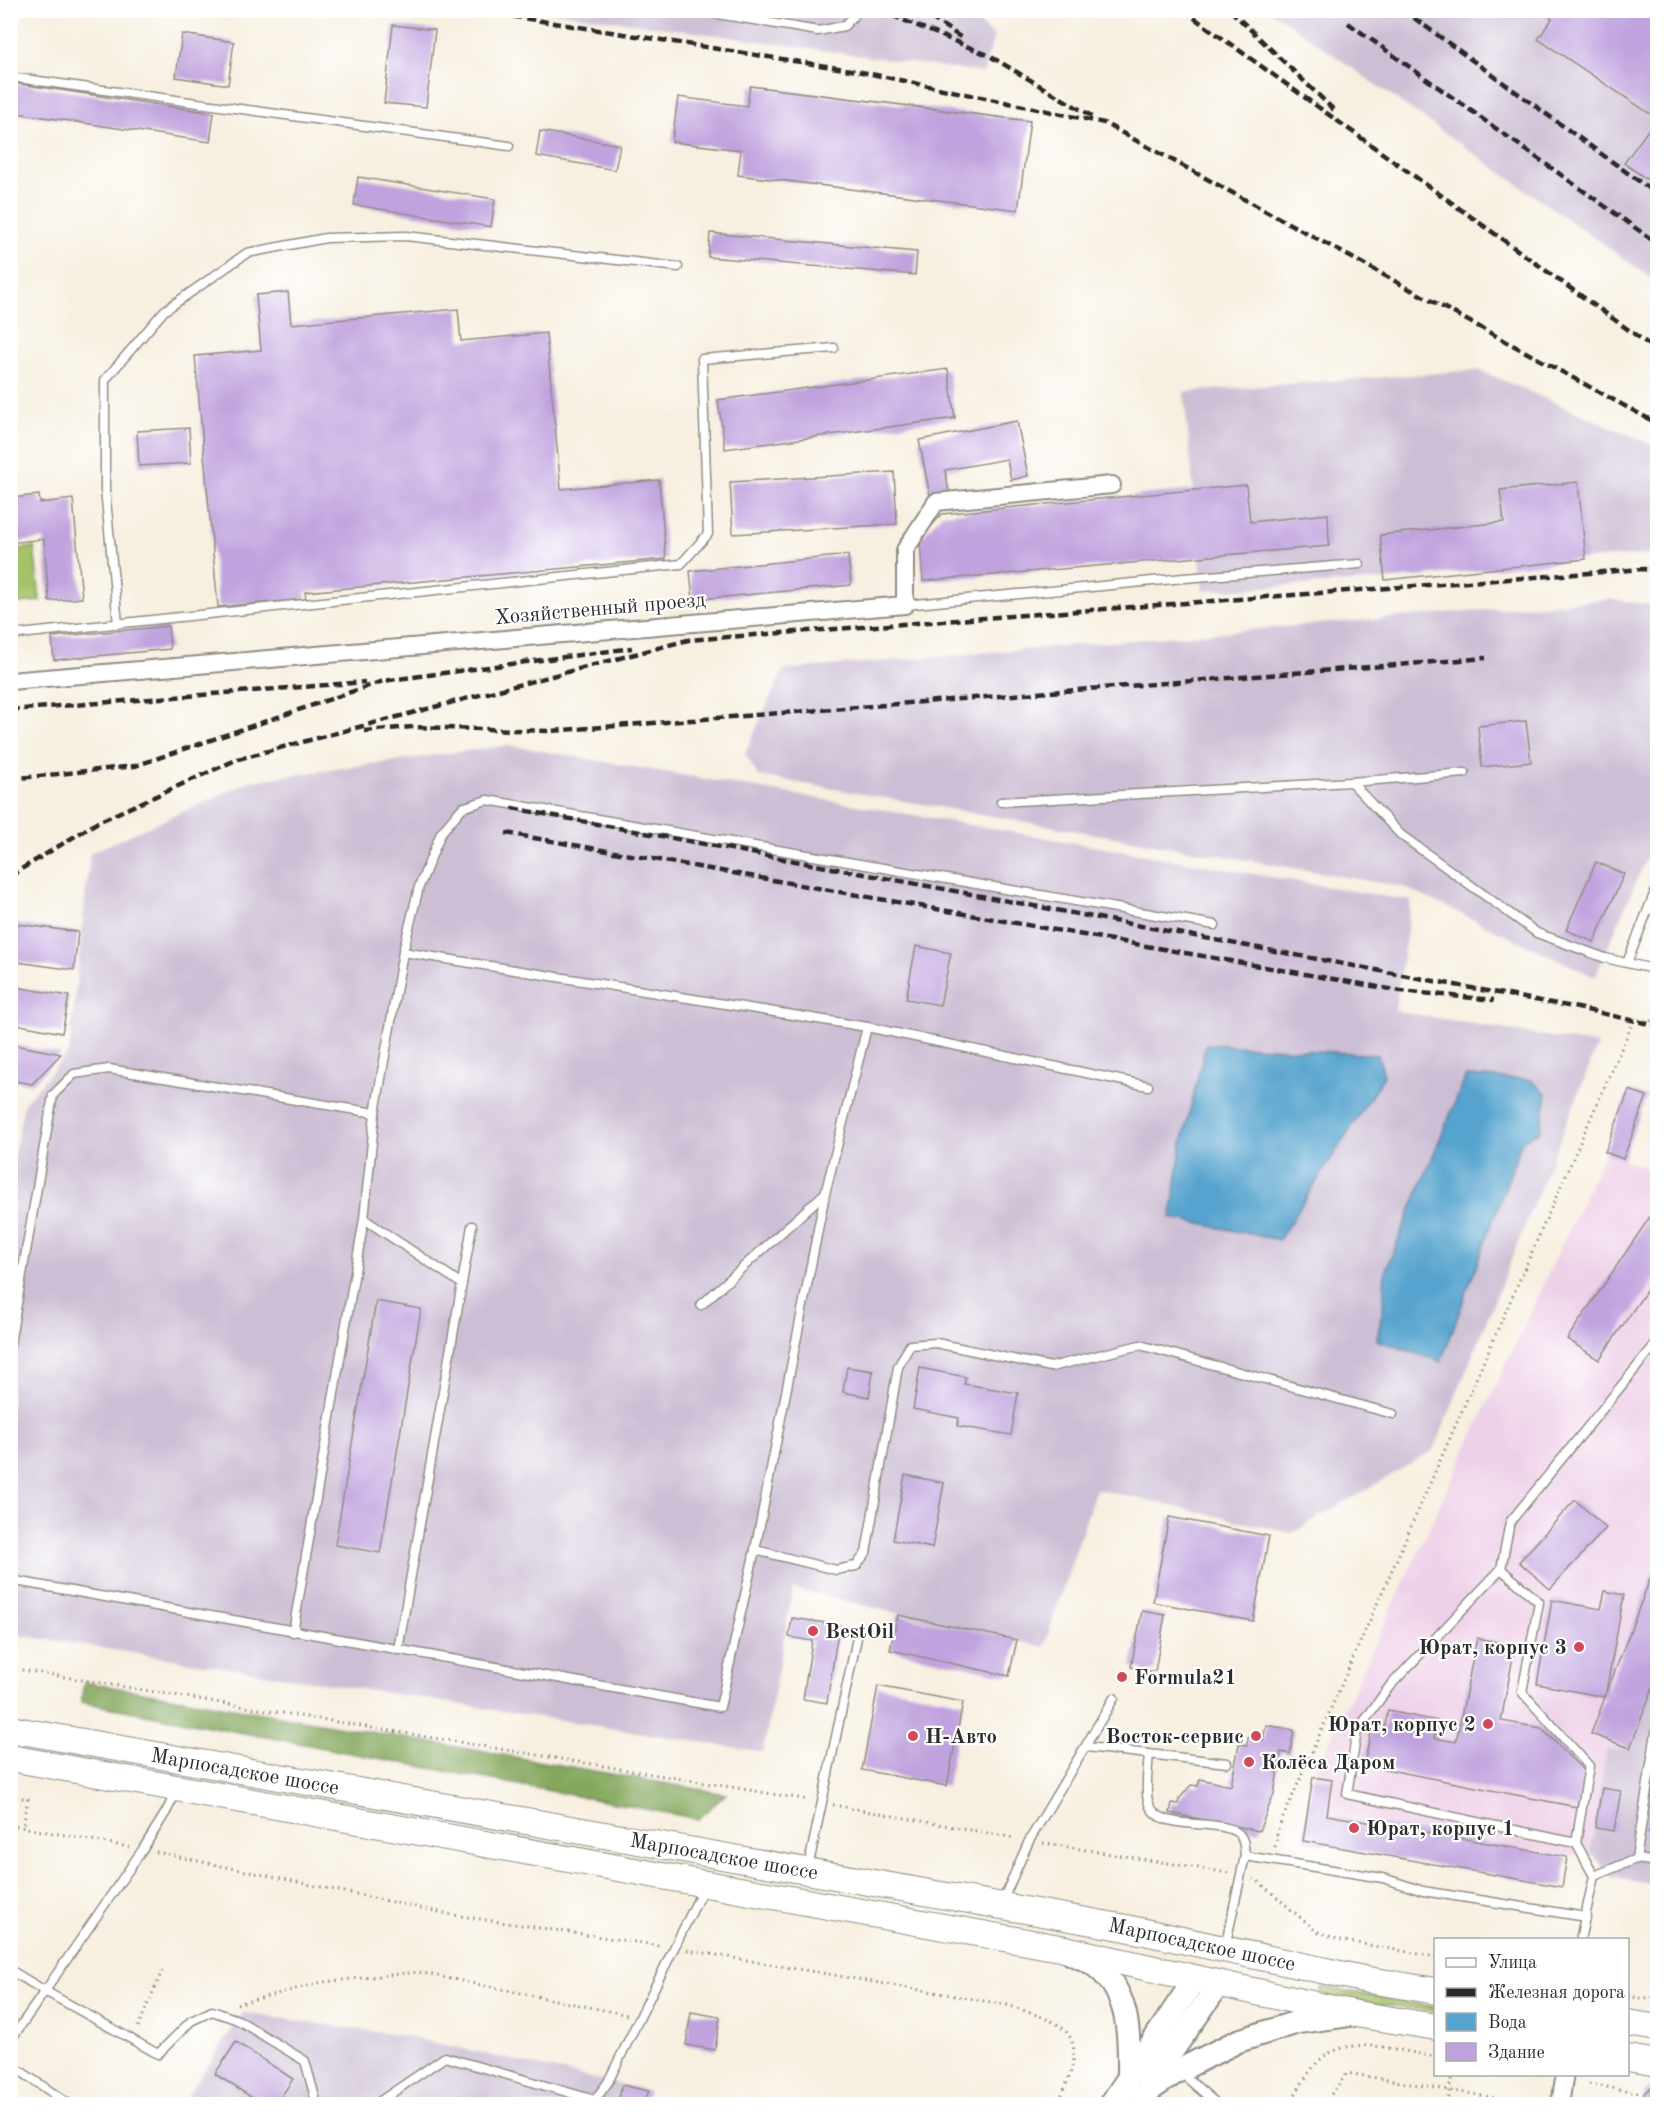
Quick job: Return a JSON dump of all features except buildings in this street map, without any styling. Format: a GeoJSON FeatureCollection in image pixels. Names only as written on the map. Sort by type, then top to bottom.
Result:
{"type":"FeatureCollection","features":[{"type":"Feature","properties":{"kind":"main road","name":"Марпосадское шоссе"},"geometry":{"type":"LineString","coordinates":[[10,1729],[1000,1905],[1434,1991]]}},
{"type":"Feature","properties":{"kind":"main road","name":"Марпосадское шоссе"},"geometry":{"type":"LineString","coordinates":[[10,1758],[1060,1948],[1356,2014],[1434,2027]]}},
{"type":"Feature","properties":{"kind":"main road"},"geometry":{"type":"LineString","coordinates":[[1060,1948],[1093,1964],[1114,1985],[1125,2007],[1135,2093]]}},
{"type":"Feature","properties":{"kind":"main road"},"geometry":{"type":"LineString","coordinates":[[1135,2093],[1207,1982],[1225,1949]]}},
{"type":"Feature","properties":{"kind":"main road"},"geometry":{"type":"LineString","coordinates":[[1111,2104],[1238,2041],[1298,2022],[1356,2014]]}},
{"type":"Feature","properties":{"kind":"main road"},"geometry":{"type":"LineString","coordinates":[[1629,2023],[1658,2028]]}},
{"type":"Feature","properties":{"kind":"main road"},"geometry":{"type":"LineString","coordinates":[[1629,2058],[1658,2063]]}},
{"type":"Feature","properties":{"kind":"street"},"geometry":{"type":"LineString","coordinates":[[905,605],[905,550],[936,502],[1112,485]]}},
{"type":"Feature","properties":{"kind":"street","name":"Хозяйственный проезд"},"geometry":{"type":"LineString","coordinates":[[10,681],[905,605]]}},
{"type":"Feature","properties":{"kind":"street"},"geometry":{"type":"LineString","coordinates":[[1560,2104],[1565,2076]]}},
{"type":"Feature","properties":{"kind":"lane"},"geometry":{"type":"LineString","coordinates":[[693,10],[818,31],[844,26],[859,10]]}},
{"type":"Feature","properties":{"kind":"lane"},"geometry":{"type":"LineString","coordinates":[[10,77],[508,146]]}},
{"type":"Feature","properties":{"kind":"lane"},"geometry":{"type":"LineString","coordinates":[[118,624],[105,489],[105,380],[164,311],[247,253],[326,238],[406,236],[678,267]]}},
{"type":"Feature","properties":{"kind":"lane"},"geometry":{"type":"LineString","coordinates":[[10,635],[681,564],[708,534],[702,359],[834,348]]}},
{"type":"Feature","properties":{"kind":"lane"},"geometry":{"type":"LineString","coordinates":[[905,605],[1359,564]]}},
{"type":"Feature","properties":{"kind":"lane"},"geometry":{"type":"LineString","coordinates":[[1001,802],[1351,782],[1465,773]]}},
{"type":"Feature","properties":{"kind":"lane"},"geometry":{"type":"LineString","coordinates":[[1351,782],[1401,835],[1537,933],[1605,958],[1658,970]]}},
{"type":"Feature","properties":{"kind":"lane"},"geometry":{"type":"LineString","coordinates":[[293,1632],[364,1219],[375,1113],[403,952],[419,888],[441,833],[462,808],[487,800],[1215,924]]}},
{"type":"Feature","properties":{"kind":"lane"},"geometry":{"type":"LineString","coordinates":[[1627,963],[1658,884]]}},
{"type":"Feature","properties":{"kind":"lane"},"geometry":{"type":"LineString","coordinates":[[403,952],[867,1027],[1149,1086]]}},
{"type":"Feature","properties":{"kind":"lane"},"geometry":{"type":"LineString","coordinates":[[10,1580],[720,1707],[756,1550],[825,1194],[867,1027]]}},
{"type":"Feature","properties":{"kind":"lane"},"geometry":{"type":"LineString","coordinates":[[10,1344],[53,1095],[74,1074],[109,1069],[375,1113]]}},
{"type":"Feature","properties":{"kind":"lane"},"geometry":{"type":"LineString","coordinates":[[701,1305],[825,1194]]}},
{"type":"Feature","properties":{"kind":"lane"},"geometry":{"type":"LineString","coordinates":[[364,1219],[462,1284]]}},
{"type":"Feature","properties":{"kind":"lane"},"geometry":{"type":"LineString","coordinates":[[398,1650],[472,1226]]}},
{"type":"Feature","properties":{"kind":"lane"},"geometry":{"type":"LineString","coordinates":[[1576,1843],[1347,1794],[1357,1731],[1389,1687],[1502,1569],[1510,1522],[1658,1341]]}},
{"type":"Feature","properties":{"kind":"lane"},"geometry":{"type":"LineString","coordinates":[[756,1550],[836,1570],[856,1566],[866,1553],[898,1367],[910,1345],[936,1343],[1051,1367],[1140,1345],[1393,1414]]}},
{"type":"Feature","properties":{"kind":"lane"},"geometry":{"type":"LineString","coordinates":[[1502,1569],[1539,1602],[1522,1692],[1589,1766],[1576,1843],[1594,1876],[1581,1938]]}},
{"type":"Feature","properties":{"kind":"lane"},"geometry":{"type":"LineString","coordinates":[[807,1871],[858,1633]]}},
{"type":"Feature","properties":{"kind":"lane"},"geometry":{"type":"LineString","coordinates":[[1000,1905],[1029,1841],[1087,1747],[1114,1698]]}},
{"type":"Feature","properties":{"kind":"lane"},"geometry":{"type":"LineString","coordinates":[[1636,1859],[1658,1720]]}},
{"type":"Feature","properties":{"kind":"lane"},"geometry":{"type":"LineString","coordinates":[[1087,1747],[1227,1763]]}},
{"type":"Feature","properties":{"kind":"lane"},"geometry":{"type":"LineString","coordinates":[[1149,1754],[1148,1802],[1157,1814],[1167,1820],[1229,1829],[1239,1834],[1244,1840],[1245,1856],[1225,1949]]}},
{"type":"Feature","properties":{"kind":"lane"},"geometry":{"type":"LineString","coordinates":[[10,2041],[143,1849],[178,1788]]}},
{"type":"Feature","properties":{"kind":"lane"},"geometry":{"type":"LineString","coordinates":[[1245,1856],[1383,1878],[1424,1891],[1586,1917]]}},
{"type":"Feature","properties":{"kind":"lane"},"geometry":{"type":"LineString","coordinates":[[1594,1876],[1636,1859],[1658,1862]]}},
{"type":"Feature","properties":{"kind":"lane"},"geometry":{"type":"LineString","coordinates":[[376,2104],[445,2058],[595,2100],[608,2082],[705,1884]]}},
{"type":"Feature","properties":{"kind":"lane"},"geometry":{"type":"LineString","coordinates":[[10,1970],[158,2054],[191,2021],[212,2011],[238,2020],[304,2061],[315,2101],[313,2104]]}},
{"type":"Feature","properties":{"kind":"lane"},"geometry":{"type":"LineString","coordinates":[[10,2064],[69,2104]]}},
{"type":"Feature","properties":{"kind":"lane"},"geometry":{"type":"LineString","coordinates":[[1178,2071],[1216,2104]]}},
{"type":"Feature","properties":{"kind":"path"},"geometry":{"type":"LineString","coordinates":[[1272,1860],[1278,1829],[1633,1022],[1636,1020],[1658,1021]]}},
{"type":"Feature","properties":{"kind":"path"},"geometry":{"type":"LineString","coordinates":[[10,1668],[797,1798]]}},
{"type":"Feature","properties":{"kind":"path"},"geometry":{"type":"LineString","coordinates":[[10,1796],[28,1799],[23,1827]]}},
{"type":"Feature","properties":{"kind":"path"},"geometry":{"type":"LineString","coordinates":[[850,1808],[1023,1840]]}},
{"type":"Feature","properties":{"kind":"path"},"geometry":{"type":"LineString","coordinates":[[10,1825],[139,1849]]}},
{"type":"Feature","properties":{"kind":"path"},"geometry":{"type":"LineString","coordinates":[[1036,1842],[1230,1874]]}},
{"type":"Feature","properties":{"kind":"path"},"geometry":{"type":"LineString","coordinates":[[158,1853],[453,1915],[669,1947]]}},
{"type":"Feature","properties":{"kind":"path"},"geometry":{"type":"LineString","coordinates":[[1252,1879],[1258,1881],[1316,1931],[1340,1940],[1434,1957]]}},
{"type":"Feature","properties":{"kind":"path"},"geometry":{"type":"LineString","coordinates":[[685,1949],[1008,2005],[1058,2025],[1072,2040],[1075,2052],[1068,2082],[1057,2104]]}},
{"type":"Feature","properties":{"kind":"path"},"geometry":{"type":"LineString","coordinates":[[132,2040],[162,1971]]}},
{"type":"Feature","properties":{"kind":"path"},"geometry":{"type":"LineString","coordinates":[[212,2011],[323,1982],[418,1972],[639,2018]]}},
{"type":"Feature","properties":{"kind":"path"},"geometry":{"type":"LineString","coordinates":[[1629,1996],[1645,2000],[1658,1996]]}},
{"type":"Feature","properties":{"kind":"path"},"geometry":{"type":"LineString","coordinates":[[1289,2104],[1315,2065],[1327,2053],[1339,2048],[1371,2047],[1434,2057]]}},
{"type":"Feature","properties":{"kind":"path"},"geometry":{"type":"LineString","coordinates":[[1324,2104],[1347,2073],[1520,2102]]}},
{"type":"Feature","properties":{"kind":"path"},"geometry":{"type":"LineString","coordinates":[[1447,2104],[1452,2076]]}},
{"type":"Feature","properties":{"kind":"path"},"geometry":{"type":"LineString","coordinates":[[1589,2084],[1637,2092],[1639,2094],[1638,2104]]}},
{"type":"Feature","properties":{"kind":"path"},"geometry":{"type":"LineString","coordinates":[[1648,2104],[1649,2096],[1658,2090]]}},
{"type":"Feature","properties":{"kind":"shaded area"},"geometry":{"type":"Polygon","coordinates":[[[546,11],[966,11],[994,36],[983,73],[546,11]]]}},
{"type":"Feature","properties":{"kind":"shaded area"},"geometry":{"type":"Polygon","coordinates":[[[1271,11],[1657,11],[1657,282],[1271,11]]]}},
{"type":"Feature","properties":{"kind":"shaded area"},"geometry":{"type":"Polygon","coordinates":[[[1479,370],[1657,447],[1657,554],[1385,580],[1203,591],[1184,392],[1479,370]]]}},
{"type":"Feature","properties":{"kind":"shaded area"},"geometry":{"type":"Polygon","coordinates":[[[1610,599],[1657,606],[1657,860],[1647,856],[1595,977],[1404,887],[758,776],[745,753],[783,670],[1610,599]]]}},
{"type":"Feature","properties":{"kind":"shaded area"},"geometry":{"type":"Polygon","coordinates":[[[508,745],[1411,901],[1395,1011],[1598,1045],[1434,1450],[1292,1533],[1096,1489],[1044,1647],[793,1589],[763,1752],[11,1634],[11,1170],[24,1103],[69,1052],[90,853],[251,781],[508,745]]]}},
{"type":"Feature","properties":{"kind":"shaded area"},"geometry":{"type":"Polygon","coordinates":[[[1605,1152],[1657,1172],[1657,1558],[1591,1734],[1630,1748],[1606,1751],[1590,1853],[1567,1856],[1327,1815],[1332,1780],[1313,1777],[1605,1152]]]}},
{"type":"Feature","properties":{"kind":"shaded area"},"geometry":{"type":"Polygon","coordinates":[[[1657,1674],[1657,1885],[1614,1878],[1590,1853],[1606,1751],[1630,1748],[1657,1674]]]}},
{"type":"Feature","properties":{"kind":"shaded area"},"geometry":{"type":"Polygon","coordinates":[[[243,2013],[405,2036],[649,2091],[643,2104],[182,2104],[243,2013]]]}},
{"type":"Feature","properties":{"kind":"green space"},"geometry":{"type":"Polygon","coordinates":[[[34,547],[40,601],[11,604],[11,550],[34,547]]]}},
{"type":"Feature","properties":{"kind":"green space"},"geometry":{"type":"Polygon","coordinates":[[[84,1682],[726,1794],[698,1819],[81,1702],[84,1682]]]}},
{"type":"Feature","properties":{"kind":"green space"},"geometry":{"type":"Polygon","coordinates":[[[1322,1987],[1434,2007],[1434,2012],[1320,1995],[1322,1987]]]}},
{"type":"Feature","properties":{"kind":"water"},"geometry":{"type":"Polygon","coordinates":[[[1206,1044],[1378,1055],[1384,1076],[1279,1240],[1171,1218],[1182,1143],[1206,1044]]]}},
{"type":"Feature","properties":{"kind":"water"},"geometry":{"type":"Polygon","coordinates":[[[1466,1076],[1531,1080],[1547,1095],[1540,1131],[1522,1141],[1441,1362],[1377,1340],[1383,1308],[1385,1272],[1466,1076]]]}},
{"type":"Feature","properties":{"kind":"railway"},"geometry":{"type":"LineString","coordinates":[[472,10],[857,71],[1104,123],[1658,424]]}},
{"type":"Feature","properties":{"kind":"railway"},"geometry":{"type":"LineString","coordinates":[[879,10],[988,55],[1093,117]]}},
{"type":"Feature","properties":{"kind":"railway"},"geometry":{"type":"LineString","coordinates":[[919,10],[962,38]]}},
{"type":"Feature","properties":{"kind":"railway"},"geometry":{"type":"LineString","coordinates":[[1183,10],[1658,351]]}},
{"type":"Feature","properties":{"kind":"railway"},"geometry":{"type":"LineString","coordinates":[[1230,10],[1334,110]]}},
{"type":"Feature","properties":{"kind":"railway"},"geometry":{"type":"LineString","coordinates":[[1403,10],[1658,195]]}},
{"type":"Feature","properties":{"kind":"railway"},"geometry":{"type":"LineString","coordinates":[[1348,23],[1658,244]]}},
{"type":"Feature","properties":{"kind":"railway"},"geometry":{"type":"LineString","coordinates":[[10,876],[98,822],[238,759],[688,640],[1644,569],[1658,570]]}},
{"type":"Feature","properties":{"kind":"railway"},"geometry":{"type":"LineString","coordinates":[[10,779],[135,766],[383,681],[632,648]]}},
{"type":"Feature","properties":{"kind":"railway"},"geometry":{"type":"LineString","coordinates":[[364,731],[412,727],[551,731],[1486,658]]}},
{"type":"Feature","properties":{"kind":"railway"},"geometry":{"type":"LineString","coordinates":[[10,710],[365,682]]}},
{"type":"Feature","properties":{"kind":"railway"},"geometry":{"type":"LineString","coordinates":[[512,808],[1578,1008],[1658,1026]]}},
{"type":"Feature","properties":{"kind":"railway"},"geometry":{"type":"LineString","coordinates":[[506,833],[1401,991],[1494,1000]]}},
{"type":"Feature","properties":{"kind":"place","name":"BestOil"},"geometry":{"type":"Point","coordinates":[813,1631]}},
{"type":"Feature","properties":{"kind":"place","name":"Юрат, корпус 3"},"geometry":{"type":"Point","coordinates":[1579,1647]}},
{"type":"Feature","properties":{"kind":"place","name":"Formula21"},"geometry":{"type":"Point","coordinates":[1122,1677]}},
{"type":"Feature","properties":{"kind":"place","name":"Юрат, корпус 2"},"geometry":{"type":"Point","coordinates":[1488,1724]}},
{"type":"Feature","properties":{"kind":"place","name":"Н-Авто"},"geometry":{"type":"Point","coordinates":[913,1736]}},
{"type":"Feature","properties":{"kind":"place","name":"Восток-сервис"},"geometry":{"type":"Point","coordinates":[1256,1736]}},
{"type":"Feature","properties":{"kind":"place","name":"Колёса Даром"},"geometry":{"type":"Point","coordinates":[1249,1762]}},
{"type":"Feature","properties":{"kind":"place","name":"Юрат, корпус 1"},"geometry":{"type":"Point","coordinates":[1354,1828]}}]}
